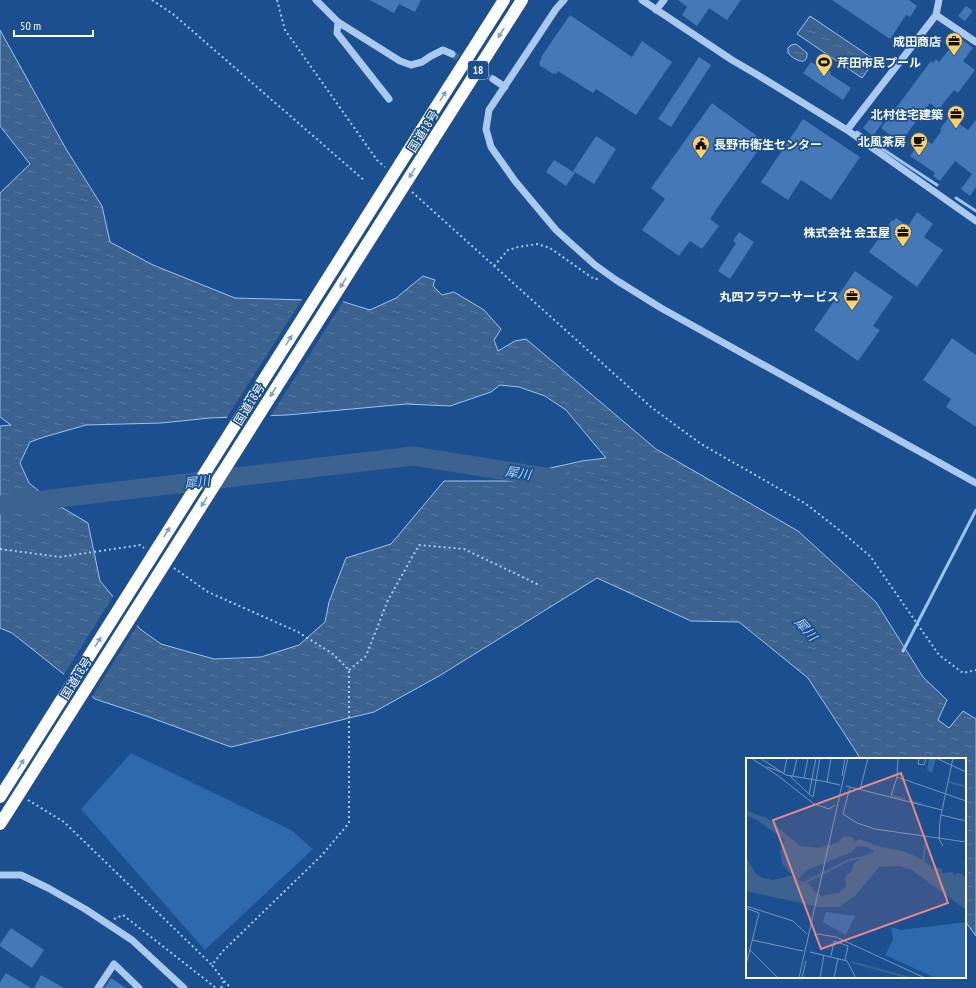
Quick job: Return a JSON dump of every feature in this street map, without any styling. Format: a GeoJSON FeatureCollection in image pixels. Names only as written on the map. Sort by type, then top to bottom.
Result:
{"type":"FeatureCollection","features":[{"type":"Feature","properties":{"kind":"highway","name":"国道18号"},"geometry":{"type":"LineString","coordinates":[[0,797],[504,0]]}},
{"type":"Feature","properties":{"kind":"highway","name":"国道18号"},"geometry":{"type":"LineString","coordinates":[[0,824],[522,0]]}},
{"type":"Feature","properties":{"kind":"street"},"geometry":{"type":"LineString","coordinates":[[316,0],[338,22],[400,61],[411,64],[422,62],[443,50],[452,54]]}},
{"type":"Feature","properties":{"kind":"street"},"geometry":{"type":"LineString","coordinates":[[564,0],[556,9],[489,110],[486,129],[491,147],[515,181],[556,230],[595,265],[661,308],[976,483]]}},
{"type":"Feature","properties":{"kind":"street"},"geometry":{"type":"LineString","coordinates":[[642,0],[732,60],[847,130],[976,220]]}},
{"type":"Feature","properties":{"kind":"street"},"geometry":{"type":"LineString","coordinates":[[656,10],[664,0]]}},
{"type":"Feature","properties":{"kind":"street"},"geometry":{"type":"LineString","coordinates":[[847,130],[936,15],[939,0]]}},
{"type":"Feature","properties":{"kind":"street"},"geometry":{"type":"LineString","coordinates":[[936,15],[976,42]]}},
{"type":"Feature","properties":{"kind":"street"},"geometry":{"type":"LineString","coordinates":[[338,22],[338,33],[389,99]]}},
{"type":"Feature","properties":{"kind":"street"},"geometry":{"type":"LineString","coordinates":[[493,79],[505,87]]}},
{"type":"Feature","properties":{"kind":"street"},"geometry":{"type":"LineString","coordinates":[[0,875],[21,876],[48,888],[106,923],[132,940],[184,988]]}},
{"type":"Feature","properties":{"kind":"street"},"geometry":{"type":"LineString","coordinates":[[98,988],[114,964],[139,988]]}},
{"type":"Feature","properties":{"kind":"path"},"geometry":{"type":"LineString","coordinates":[[152,0],[173,14],[365,181]]}},
{"type":"Feature","properties":{"kind":"path"},"geometry":{"type":"LineString","coordinates":[[277,0],[285,30],[377,160],[388,171]]}},
{"type":"Feature","properties":{"kind":"path"},"geometry":{"type":"LineString","coordinates":[[412,192],[651,407],[702,444],[806,504],[838,528],[870,556],[939,655],[963,673],[976,670]]}},
{"type":"Feature","properties":{"kind":"path"},"geometry":{"type":"LineString","coordinates":[[494,266],[508,250],[518,246],[537,244],[550,248],[594,279],[616,280]]}},
{"type":"Feature","properties":{"kind":"path"},"geometry":{"type":"LineString","coordinates":[[0,549],[60,557],[140,545],[146,549]]}},
{"type":"Feature","properties":{"kind":"path"},"geometry":{"type":"LineString","coordinates":[[349,670],[366,656],[388,600],[419,545],[464,550],[539,585]]}},
{"type":"Feature","properties":{"kind":"path"},"geometry":{"type":"LineString","coordinates":[[171,566],[208,592],[298,632],[333,654],[349,670],[349,823],[322,855],[222,952],[212,966]]}},
{"type":"Feature","properties":{"kind":"path"},"geometry":{"type":"LineString","coordinates":[[26,798],[64,822],[212,966],[231,988]]}},
{"type":"Feature","properties":{"kind":"path"},"geometry":{"type":"LineString","coordinates":[[106,923],[123,915],[216,988]]}},
{"type":"Feature","properties":{"kind":"path"},"geometry":{"type":"LineString","coordinates":[[220,988],[224,981]]}},
{"type":"Feature","properties":{"kind":"shaded area"},"geometry":{"type":"Polygon","coordinates":[[[131,753],[291,830],[313,849],[205,950],[81,809],[131,753]]]}},
{"type":"Feature","properties":{"kind":"water"},"geometry":{"type":"Polygon","coordinates":[[[810,16],[875,60],[862,78],[797,34],[810,16]]]}},
{"type":"Feature","properties":{"kind":"water"},"geometry":{"type":"Polygon","coordinates":[[[0,30],[66,149],[102,206],[110,242],[153,265],[235,298],[341,301],[370,310],[396,298],[423,276],[435,280],[433,286],[442,295],[454,292],[484,310],[501,329],[494,340],[498,351],[515,341],[526,339],[656,449],[798,531],[876,602],[923,677],[947,700],[938,720],[949,728],[963,711],[976,719],[976,936],[966,922],[966,758],[860,758],[808,678],[739,622],[691,621],[597,578],[439,676],[374,712],[231,747],[95,699],[12,633],[0,628],[0,426],[11,425],[0,417],[0,193],[30,164],[0,126],[0,30]],[[500,385],[491,392],[450,406],[406,404],[287,415],[210,418],[161,423],[86,425],[30,442],[20,463],[29,483],[51,501],[88,523],[100,581],[140,629],[161,644],[214,659],[261,657],[299,645],[325,622],[329,602],[346,558],[391,544],[444,481],[523,481],[537,471],[582,461],[606,458],[566,410],[545,396],[519,387],[500,385]]]}},
{"type":"Feature","properties":{"kind":"water"},"geometry":{"type":"Polygon","coordinates":[[[796,44],[807,53],[807,58],[803,61],[796,60],[788,53],[788,48],[791,45],[796,44]]]}},
{"type":"Feature","properties":{"kind":"pier"},"geometry":{"type":"Polygon","coordinates":[[[303,298],[344,300],[270,417],[226,419],[303,298]]]}},
{"type":"Feature","properties":{"kind":"pier"},"geometry":{"type":"Polygon","coordinates":[[[114,595],[138,624],[91,698],[63,676],[114,595]]]}},
{"type":"Feature","properties":{"kind":"building"},"geometry":{"type":"Polygon","coordinates":[[[370,0],[421,0],[415,12],[399,4],[394,13],[370,0]]]}},
{"type":"Feature","properties":{"kind":"building"},"geometry":{"type":"Polygon","coordinates":[[[678,0],[741,0],[727,20],[709,8],[697,26],[682,15],[687,7],[678,0]]]}},
{"type":"Feature","properties":{"kind":"building"},"geometry":{"type":"Polygon","coordinates":[[[832,0],[909,0],[917,6],[910,17],[906,15],[890,39],[832,0]]]}},
{"type":"Feature","properties":{"kind":"building"},"geometry":{"type":"Polygon","coordinates":[[[966,6],[973,11],[965,21],[958,16],[966,6]]]}},
{"type":"Feature","properties":{"kind":"building"},"geometry":{"type":"Polygon","coordinates":[[[570,15],[632,57],[642,41],[672,62],[636,115],[596,89],[593,93],[558,71],[556,74],[553,74],[539,65],[542,58],[541,57],[570,15]]]}},
{"type":"Feature","properties":{"kind":"building"},"geometry":{"type":"Polygon","coordinates":[[[959,37],[973,48],[963,61],[975,70],[958,93],[954,90],[938,110],[930,103],[903,139],[897,134],[894,138],[881,128],[931,61],[933,63],[936,59],[939,62],[959,37]]]}},
{"type":"Feature","properties":{"kind":"building"},"geometry":{"type":"Polygon","coordinates":[[[699,57],[711,65],[671,127],[658,119],[699,57]]]}},
{"type":"Feature","properties":{"kind":"building"},"geometry":{"type":"Polygon","coordinates":[[[811,62],[822,69],[824,67],[831,72],[830,74],[851,88],[843,100],[803,73],[811,62]]]}},
{"type":"Feature","properties":{"kind":"building"},"geometry":{"type":"Polygon","coordinates":[[[712,103],[757,136],[750,147],[757,152],[710,219],[719,226],[702,249],[690,241],[679,256],[642,230],[665,199],[651,188],[712,103]]]}},
{"type":"Feature","properties":{"kind":"building"},"geometry":{"type":"Polygon","coordinates":[[[873,115],[883,122],[873,136],[863,128],[873,115]]]}},
{"type":"Feature","properties":{"kind":"building"},"geometry":{"type":"Polygon","coordinates":[[[949,117],[968,130],[976,120],[976,187],[970,196],[961,189],[972,174],[955,161],[940,181],[933,176],[935,173],[910,156],[917,146],[920,148],[925,140],[932,144],[942,130],[940,129],[949,117]]]}},
{"type":"Feature","properties":{"kind":"building"},"geometry":{"type":"Polygon","coordinates":[[[803,119],[860,157],[831,200],[801,180],[788,200],[761,182],[803,119]]]}},
{"type":"Feature","properties":{"kind":"building"},"geometry":{"type":"Polygon","coordinates":[[[596,136],[616,149],[594,184],[573,171],[596,136]]]}},
{"type":"Feature","properties":{"kind":"building"},"geometry":{"type":"Polygon","coordinates":[[[554,160],[575,173],[566,186],[546,172],[554,160]]]}},
{"type":"Feature","properties":{"kind":"building"},"geometry":{"type":"Polygon","coordinates":[[[917,212],[933,224],[924,237],[943,250],[917,287],[869,252],[892,220],[894,221],[896,218],[908,226],[917,212]]]}},
{"type":"Feature","properties":{"kind":"building"},"geometry":{"type":"Polygon","coordinates":[[[739,232],[754,242],[730,279],[718,271],[736,243],[733,241],[739,232]]]}},
{"type":"Feature","properties":{"kind":"building"},"geometry":{"type":"Polygon","coordinates":[[[855,271],[893,297],[873,326],[880,330],[858,361],[814,330],[855,271]]]}},
{"type":"Feature","properties":{"kind":"building"},"geometry":{"type":"Polygon","coordinates":[[[952,338],[976,355],[976,427],[946,407],[951,399],[923,380],[952,338]]]}},
{"type":"Feature","properties":{"kind":"building"},"geometry":{"type":"Polygon","coordinates":[[[11,928],[44,950],[32,968],[0,946],[11,928]]]}},
{"type":"Feature","properties":{"kind":"building"},"geometry":{"type":"Polygon","coordinates":[[[6,973],[31,988],[0,988],[0,982],[6,973]]]}},
{"type":"Feature","properties":{"kind":"building"},"geometry":{"type":"Polygon","coordinates":[[[41,975],[64,988],[34,988],[41,975]]]}},
{"type":"Feature","properties":{"kind":"building"},"geometry":{"type":"Polygon","coordinates":[[[111,978],[126,988],[104,988],[111,978]]]}},
{"type":"Feature","properties":{"kind":"waterway"},"geometry":{"type":"LineString","coordinates":[[857,132],[937,185]]}},
{"type":"Feature","properties":{"kind":"waterway"},"geometry":{"type":"LineString","coordinates":[[956,198],[976,211]]}},
{"type":"Feature","properties":{"kind":"waterway","name":"犀川"},"geometry":{"type":"LineString","coordinates":[[0,505],[413,456],[558,479]]}},
{"type":"Feature","properties":{"kind":"waterway"},"geometry":{"type":"LineString","coordinates":[[903,651],[976,510]]}},
{"type":"Feature","properties":{"kind":"tunnel"},"geometry":{"type":"LineString","coordinates":[[452,54],[493,79]]}},
{"type":"Feature","properties":{"kind":"place","name":"成田商店"},"geometry":{"type":"Point","coordinates":[954,56]}},
{"type":"Feature","properties":{"kind":"place","name":"芹田市民プール"},"geometry":{"type":"Point","coordinates":[824,77]}},
{"type":"Feature","properties":{"kind":"place","name":"北村住宅建築"},"geometry":{"type":"Point","coordinates":[956,129]}},
{"type":"Feature","properties":{"kind":"place","name":"北風茶房"},"geometry":{"type":"Point","coordinates":[919,156]}},
{"type":"Feature","properties":{"kind":"place","name":"長野市衛生センター"},"geometry":{"type":"Point","coordinates":[701,159]}},
{"type":"Feature","properties":{"kind":"place","name":"株式会社 会玉屋"},"geometry":{"type":"Point","coordinates":[903,247]}},
{"type":"Feature","properties":{"kind":"place","name":"丸四フラワーサービス"},"geometry":{"type":"Point","coordinates":[852,311]}}]}
